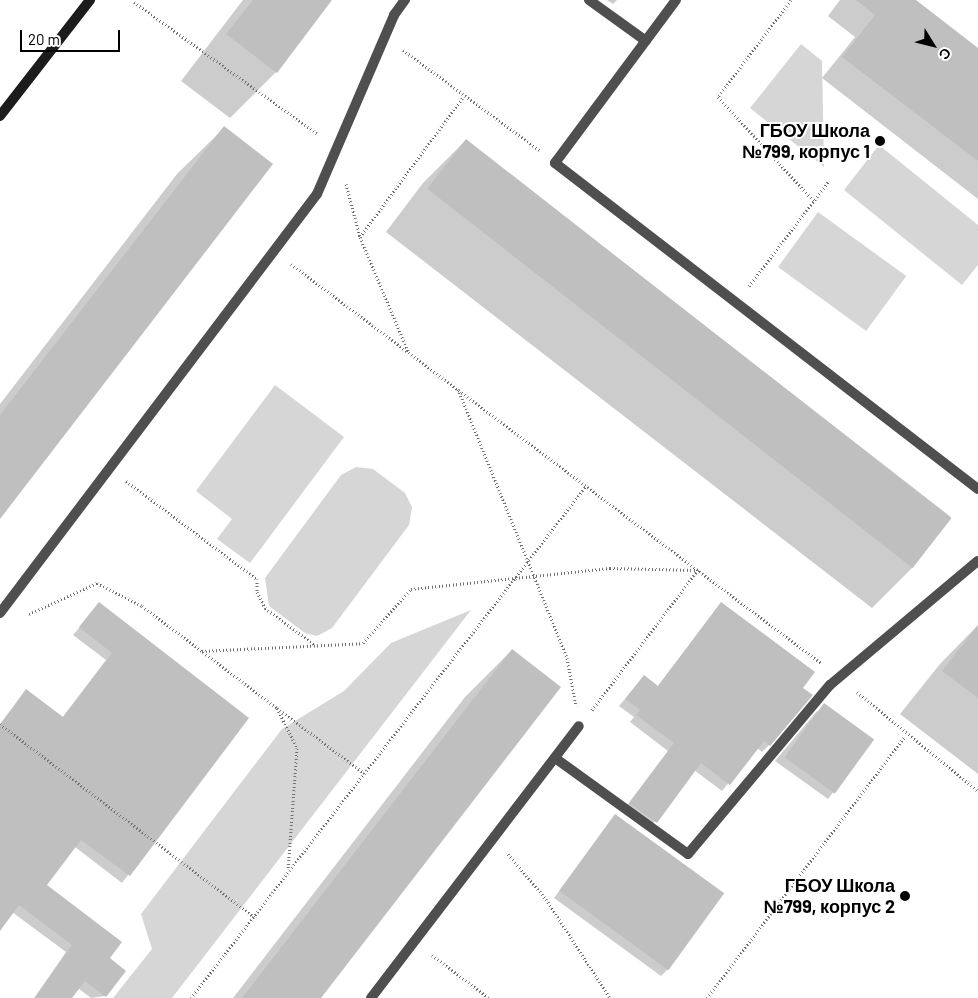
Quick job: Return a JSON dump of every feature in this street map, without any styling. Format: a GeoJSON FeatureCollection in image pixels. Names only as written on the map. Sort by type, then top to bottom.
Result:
{"type":"FeatureCollection","features":[{"type":"Feature","properties":{"kind":"main road"},"geometry":{"type":"LineString","coordinates":[[0,116],[90,0]]}},
{"type":"Feature","properties":{"kind":"lane"},"geometry":{"type":"LineString","coordinates":[[0,613],[317,194],[385,37],[405,0]]}},
{"type":"Feature","properties":{"kind":"lane"},"geometry":{"type":"LineString","coordinates":[[589,0],[646,41]]}},
{"type":"Feature","properties":{"kind":"lane"},"geometry":{"type":"LineString","coordinates":[[676,0],[555,163],[978,489]]}},
{"type":"Feature","properties":{"kind":"lane"},"geometry":{"type":"LineString","coordinates":[[555,758],[688,854],[840,677],[978,561]]}},
{"type":"Feature","properties":{"kind":"lane"},"geometry":{"type":"LineString","coordinates":[[371,998],[579,726]]}},
{"type":"Feature","properties":{"kind":"path"},"geometry":{"type":"LineString","coordinates":[[791,0],[718,97],[814,201]]}},
{"type":"Feature","properties":{"kind":"path"},"geometry":{"type":"LineString","coordinates":[[134,2],[338,147],[360,237],[408,352]]}},
{"type":"Feature","properties":{"kind":"path"},"geometry":{"type":"LineString","coordinates":[[385,37],[555,163]]}},
{"type":"Feature","properties":{"kind":"path"},"geometry":{"type":"LineString","coordinates":[[360,237],[464,96]]}},
{"type":"Feature","properties":{"kind":"path"},"geometry":{"type":"LineString","coordinates":[[737,303],[829,180]]}},
{"type":"Feature","properties":{"kind":"path"},"geometry":{"type":"LineString","coordinates":[[274,251],[840,677],[905,736],[978,791]]}},
{"type":"Feature","properties":{"kind":"path"},"geometry":{"type":"LineString","coordinates":[[458,389],[567,658],[579,726]]}},
{"type":"Feature","properties":{"kind":"path"},"geometry":{"type":"LineString","coordinates":[[110,469],[257,578],[257,592],[265,608],[315,645]]}},
{"type":"Feature","properties":{"kind":"path"},"geometry":{"type":"LineString","coordinates":[[191,998],[586,486]]}},
{"type":"Feature","properties":{"kind":"path"},"geometry":{"type":"LineString","coordinates":[[202,651],[363,643],[411,589],[610,568],[698,570]]}},
{"type":"Feature","properties":{"kind":"path"},"geometry":{"type":"LineString","coordinates":[[579,726],[698,570]]}},
{"type":"Feature","properties":{"kind":"path"},"geometry":{"type":"LineString","coordinates":[[26,615],[97,583],[142,606],[364,773]]}},
{"type":"Feature","properties":{"kind":"path"},"geometry":{"type":"LineString","coordinates":[[277,708],[297,748],[288,872]]}},
{"type":"Feature","properties":{"kind":"path"},"geometry":{"type":"LineString","coordinates":[[0,724],[254,917]]}},
{"type":"Feature","properties":{"kind":"path"},"geometry":{"type":"LineString","coordinates":[[706,998],[905,736]]}},
{"type":"Feature","properties":{"kind":"path"},"geometry":{"type":"LineString","coordinates":[[494,837],[546,899],[610,998]]}},
{"type":"Feature","properties":{"kind":"path"},"geometry":{"type":"LineString","coordinates":[[414,942],[489,998]]}},
{"type":"Feature","properties":{"kind":"shaded area"},"geometry":{"type":"Polygon","coordinates":[[[801,44],[822,61],[824,167],[750,108],[801,44]]]}},
{"type":"Feature","properties":{"kind":"shaded area"},"geometry":{"type":"Polygon","coordinates":[[[879,145],[978,225],[978,265],[962,285],[844,190],[879,145]]]}},
{"type":"Feature","properties":{"kind":"shaded area"},"geometry":{"type":"Polygon","coordinates":[[[818,212],[906,276],[866,331],[778,267],[818,212]]]}},
{"type":"Feature","properties":{"kind":"shaded area"},"geometry":{"type":"Polygon","coordinates":[[[275,385],[344,437],[250,563],[217,539],[232,519],[196,491],[275,385]]]}},
{"type":"Feature","properties":{"kind":"shaded area"},"geometry":{"type":"Polygon","coordinates":[[[356,467],[373,469],[405,493],[412,507],[409,525],[332,628],[317,636],[305,633],[269,606],[265,578],[341,475],[356,467]]]}},
{"type":"Feature","properties":{"kind":"shaded area"},"geometry":{"type":"Polygon","coordinates":[[[471,610],[172,998],[113,998],[152,949],[141,914],[282,729],[344,691],[391,643],[471,610]]]}},
{"type":"Feature","properties":{"kind":"building"},"geometry":{"type":"Polygon","coordinates":[[[253,0],[332,0],[277,73],[226,34],[253,0]]]}},
{"type":"Feature","properties":{"kind":"building"},"geometry":{"type":"Polygon","coordinates":[[[856,0],[916,0],[978,48],[978,161],[842,57],[875,15],[856,0]]]}},
{"type":"Feature","properties":{"kind":"building"},"geometry":{"type":"Polygon","coordinates":[[[224,126],[273,164],[0,519],[0,415],[224,126]]]}},
{"type":"Feature","properties":{"kind":"building"},"geometry":{"type":"Polygon","coordinates":[[[466,139],[951,518],[913,568],[427,189],[466,139]]]}},
{"type":"Feature","properties":{"kind":"building"},"geometry":{"type":"Polygon","coordinates":[[[99,602],[249,718],[130,876],[81,840],[47,885],[122,942],[110,958],[126,971],[106,997],[85,981],[72,998],[35,998],[72,945],[19,905],[0,931],[0,725],[26,689],[63,717],[112,653],[79,627],[99,602]]]}},
{"type":"Feature","properties":{"kind":"building"},"geometry":{"type":"Polygon","coordinates":[[[721,602],[815,672],[803,688],[813,695],[770,746],[764,741],[730,785],[701,763],[657,823],[629,803],[674,743],[636,715],[640,710],[625,699],[644,675],[658,686],[721,602]]]}},
{"type":"Feature","properties":{"kind":"building"},"geometry":{"type":"Polygon","coordinates":[[[978,625],[978,698],[942,671],[978,625]]]}},
{"type":"Feature","properties":{"kind":"building"},"geometry":{"type":"Polygon","coordinates":[[[512,649],[561,687],[321,998],[242,998],[512,649]]]}},
{"type":"Feature","properties":{"kind":"building"},"geometry":{"type":"Polygon","coordinates":[[[824,703],[874,739],[835,794],[785,757],[824,703]]]}},
{"type":"Feature","properties":{"kind":"building"},"geometry":{"type":"Polygon","coordinates":[[[615,814],[724,893],[668,970],[559,891],[615,814]]]}},
{"type":"Feature","properties":{"kind":"place","name":"ГБОУ Школа №799, корпус 1"},"geometry":{"type":"Point","coordinates":[880,141]}},
{"type":"Feature","properties":{"kind":"place","name":"ГБОУ Школа №799, корпус 2"},"geometry":{"type":"Point","coordinates":[905,896]}}]}
